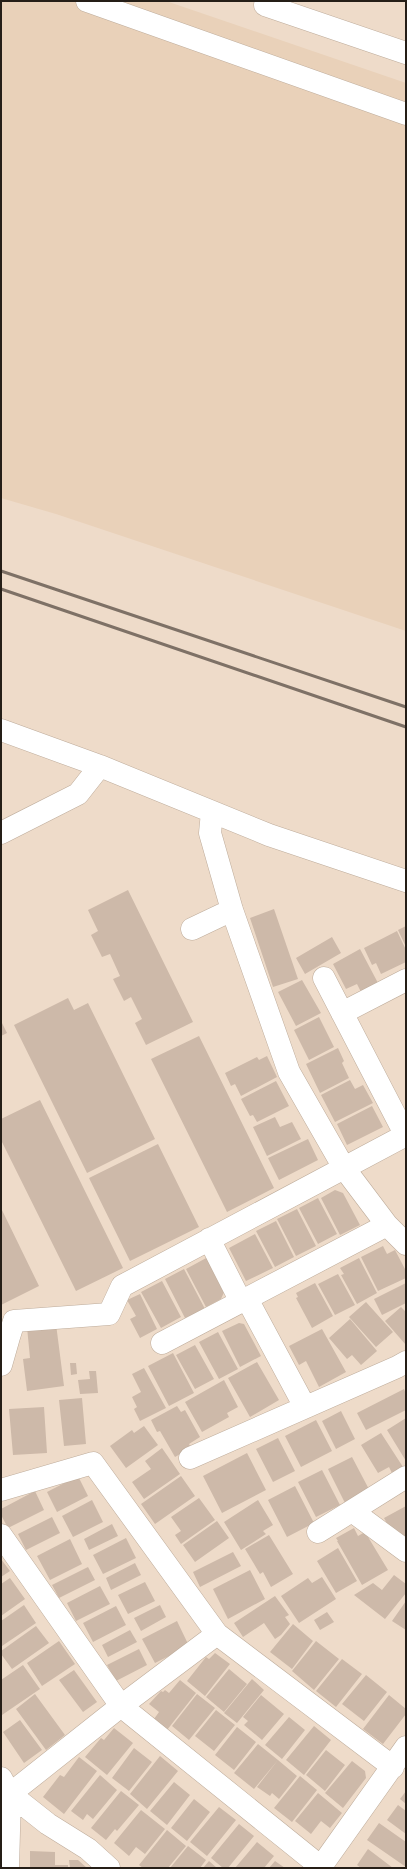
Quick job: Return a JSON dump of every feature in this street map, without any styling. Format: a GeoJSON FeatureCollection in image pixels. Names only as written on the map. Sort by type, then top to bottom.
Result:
{"type":"FeatureCollection","features":[{"type":"Feature","properties":{"kind":"street"},"geometry":{"type":"LineString","coordinates":[[87,1],[406,114]]}},
{"type":"Feature","properties":{"kind":"street"},"geometry":{"type":"LineString","coordinates":[[266,1],[265,5],[406,53]]}},
{"type":"Feature","properties":{"kind":"street"},"geometry":{"type":"LineString","coordinates":[[1,730],[100,766],[269,836],[406,881]]}},
{"type":"Feature","properties":{"kind":"street"},"geometry":{"type":"LineString","coordinates":[[1,832],[78,794],[100,766]]}},
{"type":"Feature","properties":{"kind":"street"},"geometry":{"type":"LineString","coordinates":[[212,812],[210,833],[232,910],[289,1072],[344,1168],[387,1225],[406,1244]]}},
{"type":"Feature","properties":{"kind":"street"},"geometry":{"type":"LineString","coordinates":[[192,929],[232,910]]}},
{"type":"Feature","properties":{"kind":"street"},"geometry":{"type":"LineString","coordinates":[[1,1365],[5,1337],[14,1321],[109,1314],[122,1286],[406,1135],[324,978]]}},
{"type":"Feature","properties":{"kind":"street"},"geometry":{"type":"LineString","coordinates":[[342,1013],[406,980]]}},
{"type":"Feature","properties":{"kind":"street"},"geometry":{"type":"LineString","coordinates":[[162,1343],[387,1225]]}},
{"type":"Feature","properties":{"kind":"street"},"geometry":{"type":"LineString","coordinates":[[209,1239],[305,1407]]}},
{"type":"Feature","properties":{"kind":"street"},"geometry":{"type":"LineString","coordinates":[[190,1458],[406,1362]]}},
{"type":"Feature","properties":{"kind":"street"},"geometry":{"type":"LineString","coordinates":[[1,1490],[93,1463],[217,1634],[393,1767]]}},
{"type":"Feature","properties":{"kind":"street"},"geometry":{"type":"LineString","coordinates":[[318,1532],[406,1477]]}},
{"type":"Feature","properties":{"kind":"street"},"geometry":{"type":"LineString","coordinates":[[352,1511],[406,1551]]}},
{"type":"Feature","properties":{"kind":"street"},"geometry":{"type":"LineString","coordinates":[[1,1535],[121,1706],[321,1868],[406,1748]]}},
{"type":"Feature","properties":{"kind":"street"},"geometry":{"type":"LineString","coordinates":[[5,1786],[121,1706],[217,1634]]}},
{"type":"Feature","properties":{"kind":"street"},"geometry":{"type":"LineString","coordinates":[[5,1786],[8,1868]]}},
{"type":"Feature","properties":{"kind":"street"},"geometry":{"type":"LineString","coordinates":[[5,1786],[48,1824],[88,1849],[109,1868]]}},
{"type":"Feature","properties":{"kind":"shaded area"},"geometry":{"type":"Polygon","coordinates":[[[1,1],[166,1],[406,83],[406,631],[56,514],[1,498],[1,1]]]}},
{"type":"Feature","properties":{"kind":"building"},"geometry":{"type":"Polygon","coordinates":[[[128,890],[193,1022],[146,1045],[135,1023],[142,1019],[131,997],[124,1001],[113,979],[120,976],[110,954],[102,957],[91,935],[98,931],[88,910],[128,890]]]}},
{"type":"Feature","properties":{"kind":"building"},"geometry":{"type":"Polygon","coordinates":[[[274,909],[298,979],[273,987],[250,918],[274,909]]]}},
{"type":"Feature","properties":{"kind":"building"},"geometry":{"type":"Polygon","coordinates":[[[406,926],[406,947],[398,930],[406,926]]]}},
{"type":"Feature","properties":{"kind":"building"},"geometry":{"type":"Polygon","coordinates":[[[397,931],[406,950],[406,962],[381,974],[376,963],[372,965],[364,948],[397,931]]]}},
{"type":"Feature","properties":{"kind":"building"},"geometry":{"type":"Polygon","coordinates":[[[332,937],[341,953],[305,974],[296,958],[332,937]]]}},
{"type":"Feature","properties":{"kind":"building"},"geometry":{"type":"Polygon","coordinates":[[[360,949],[378,983],[361,992],[357,984],[346,989],[333,964],[360,949]]]}},
{"type":"Feature","properties":{"kind":"building"},"geometry":{"type":"Polygon","coordinates":[[[302,980],[321,1013],[296,1026],[278,992],[302,980]]]}},
{"type":"Feature","properties":{"kind":"building"},"geometry":{"type":"Polygon","coordinates":[[[68,998],[74,1010],[88,1003],[155,1139],[87,1173],[14,1025],[68,998]]]}},
{"type":"Feature","properties":{"kind":"building"},"geometry":{"type":"Polygon","coordinates":[[[319,1017],[334,1047],[309,1060],[294,1030],[319,1017]]]}},
{"type":"Feature","properties":{"kind":"building"},"geometry":{"type":"Polygon","coordinates":[[[1,1021],[7,1033],[1,1036],[1,1021]]]}},
{"type":"Feature","properties":{"kind":"building"},"geometry":{"type":"Polygon","coordinates":[[[199,1036],[274,1188],[227,1212],[151,1059],[199,1036]]]}},
{"type":"Feature","properties":{"kind":"building"},"geometry":{"type":"Polygon","coordinates":[[[338,1048],[344,1061],[342,1063],[349,1078],[320,1093],[306,1064],[338,1048]]]}},
{"type":"Feature","properties":{"kind":"building"},"geometry":{"type":"Polygon","coordinates":[[[267,1056],[277,1077],[241,1096],[235,1084],[231,1086],[225,1073],[257,1057],[259,1060],[267,1056]]]}},
{"type":"Feature","properties":{"kind":"building"},"geometry":{"type":"Polygon","coordinates":[[[350,1080],[355,1089],[363,1085],[373,1103],[335,1122],[321,1095],[350,1080]]]}},
{"type":"Feature","properties":{"kind":"building"},"geometry":{"type":"Polygon","coordinates":[[[276,1081],[289,1106],[257,1122],[253,1115],[250,1116],[241,1099],[276,1081]]]}},
{"type":"Feature","properties":{"kind":"building"},"geometry":{"type":"Polygon","coordinates":[[[40,1100],[123,1268],[76,1291],[1,1140],[1,1119],[40,1100]]]}},
{"type":"Feature","properties":{"kind":"building"},"geometry":{"type":"Polygon","coordinates":[[[372,1106],[383,1127],[347,1145],[337,1124],[372,1106]]]}},
{"type":"Feature","properties":{"kind":"building"},"geometry":{"type":"Polygon","coordinates":[[[275,1117],[280,1127],[292,1122],[301,1139],[267,1156],[253,1127],[275,1117]]]}},
{"type":"Feature","properties":{"kind":"building"},"geometry":{"type":"Polygon","coordinates":[[[308,1139],[318,1160],[279,1180],[268,1158],[308,1139]]]}},
{"type":"Feature","properties":{"kind":"building"},"geometry":{"type":"Polygon","coordinates":[[[158,1144],[199,1227],[130,1261],[89,1178],[158,1144]]]}},
{"type":"Feature","properties":{"kind":"building"},"geometry":{"type":"Polygon","coordinates":[[[335,1190],[343,1193],[360,1225],[340,1235],[321,1198],[335,1190]]]}},
{"type":"Feature","properties":{"kind":"building"},"geometry":{"type":"Polygon","coordinates":[[[318,1198],[337,1234],[318,1244],[299,1208],[318,1198]]]}},
{"type":"Feature","properties":{"kind":"building"},"geometry":{"type":"Polygon","coordinates":[[[1,1208],[39,1286],[1,1305],[1,1208]]]}},
{"type":"Feature","properties":{"kind":"building"},"geometry":{"type":"Polygon","coordinates":[[[297,1209],[316,1246],[296,1256],[277,1219],[297,1209]]]}},
{"type":"Feature","properties":{"kind":"building"},"geometry":{"type":"Polygon","coordinates":[[[276,1221],[294,1257],[275,1267],[256,1231],[276,1221]]]}},
{"type":"Feature","properties":{"kind":"building"},"geometry":{"type":"Polygon","coordinates":[[[255,1234],[273,1268],[246,1281],[229,1248],[255,1234]]]}},
{"type":"Feature","properties":{"kind":"building"},"geometry":{"type":"Polygon","coordinates":[[[383,1246],[387,1254],[395,1250],[406,1271],[406,1278],[378,1291],[361,1257],[383,1246]]]}},
{"type":"Feature","properties":{"kind":"building"},"geometry":{"type":"Polygon","coordinates":[[[208,1257],[225,1290],[221,1299],[206,1307],[186,1269],[208,1257]]]}},
{"type":"Feature","properties":{"kind":"building"},"geometry":{"type":"Polygon","coordinates":[[[359,1258],[377,1293],[357,1304],[341,1275],[344,1274],[340,1268],[359,1258]]]}},
{"type":"Feature","properties":{"kind":"building"},"geometry":{"type":"Polygon","coordinates":[[[184,1269],[205,1309],[185,1318],[165,1279],[184,1269]]]}},
{"type":"Feature","properties":{"kind":"building"},"geometry":{"type":"Polygon","coordinates":[[[338,1274],[355,1305],[335,1315],[318,1284],[338,1274]]]}},
{"type":"Feature","properties":{"kind":"building"},"geometry":{"type":"Polygon","coordinates":[[[162,1281],[181,1317],[161,1328],[141,1292],[162,1281]]]}},
{"type":"Feature","properties":{"kind":"building"},"geometry":{"type":"Polygon","coordinates":[[[315,1283],[333,1316],[312,1328],[296,1298],[298,1297],[296,1293],[315,1283]]]}},
{"type":"Feature","properties":{"kind":"building"},"geometry":{"type":"Polygon","coordinates":[[[406,1283],[406,1303],[382,1315],[374,1299],[406,1283]]]}},
{"type":"Feature","properties":{"kind":"building"},"geometry":{"type":"Polygon","coordinates":[[[140,1294],[157,1329],[140,1338],[130,1319],[136,1316],[127,1300],[140,1294]]]}},
{"type":"Feature","properties":{"kind":"building"},"geometry":{"type":"Polygon","coordinates":[[[366,1302],[393,1332],[376,1347],[349,1317],[366,1302]]]}},
{"type":"Feature","properties":{"kind":"building"},"geometry":{"type":"Polygon","coordinates":[[[401,1307],[406,1312],[406,1345],[385,1321],[401,1307]]]}},
{"type":"Feature","properties":{"kind":"building"},"geometry":{"type":"Polygon","coordinates":[[[350,1319],[377,1351],[361,1365],[352,1355],[347,1359],[329,1338],[350,1319]]]}},
{"type":"Feature","properties":{"kind":"building"},"geometry":{"type":"Polygon","coordinates":[[[239,1323],[244,1324],[261,1356],[240,1367],[222,1331],[239,1323]]]}},
{"type":"Feature","properties":{"kind":"building"},"geometry":{"type":"Polygon","coordinates":[[[56,1324],[64,1386],[27,1391],[23,1359],[30,1358],[27,1327],[56,1324]]]}},
{"type":"Feature","properties":{"kind":"building"},"geometry":{"type":"Polygon","coordinates":[[[322,1329],[346,1372],[319,1387],[306,1361],[299,1365],[289,1346],[322,1329]]]}},
{"type":"Feature","properties":{"kind":"building"},"geometry":{"type":"Polygon","coordinates":[[[218,1332],[238,1369],[219,1379],[199,1342],[218,1332]]]}},
{"type":"Feature","properties":{"kind":"building"},"geometry":{"type":"Polygon","coordinates":[[[195,1345],[214,1379],[195,1389],[176,1355],[195,1345]]]}},
{"type":"Feature","properties":{"kind":"building"},"geometry":{"type":"Polygon","coordinates":[[[173,1353],[194,1393],[169,1406],[148,1366],[173,1353]]]}},
{"type":"Feature","properties":{"kind":"building"},"geometry":{"type":"Polygon","coordinates":[[[257,1362],[279,1400],[250,1417],[228,1378],[257,1362]]]}},
{"type":"Feature","properties":{"kind":"building"},"geometry":{"type":"Polygon","coordinates":[[[70,1363],[76,1363],[77,1374],[71,1375],[70,1363]]]}},
{"type":"Feature","properties":{"kind":"building"},"geometry":{"type":"Polygon","coordinates":[[[144,1368],[166,1408],[140,1421],[134,1409],[137,1407],[132,1397],[141,1392],[132,1374],[144,1368]]]}},
{"type":"Feature","properties":{"kind":"building"},"geometry":{"type":"Polygon","coordinates":[[[89,1371],[96,1371],[98,1393],[80,1394],[78,1380],[90,1379],[89,1371]]]}},
{"type":"Feature","properties":{"kind":"building"},"geometry":{"type":"Polygon","coordinates":[[[224,1380],[238,1407],[227,1413],[229,1417],[202,1432],[185,1402],[224,1380]]]}},
{"type":"Feature","properties":{"kind":"building"},"geometry":{"type":"Polygon","coordinates":[[[404,1389],[406,1394],[406,1410],[366,1430],[357,1413],[404,1389]]]}},
{"type":"Feature","properties":{"kind":"building"},"geometry":{"type":"Polygon","coordinates":[[[82,1398],[86,1444],[64,1446],[59,1400],[82,1398]]]}},
{"type":"Feature","properties":{"kind":"building"},"geometry":{"type":"Polygon","coordinates":[[[177,1406],[181,1412],[185,1410],[200,1437],[189,1444],[191,1448],[175,1457],[160,1431],[157,1432],[151,1420],[177,1406]]]}},
{"type":"Feature","properties":{"kind":"building"},"geometry":{"type":"Polygon","coordinates":[[[44,1407],[47,1453],[13,1455],[9,1409],[44,1407]]]}},
{"type":"Feature","properties":{"kind":"building"},"geometry":{"type":"Polygon","coordinates":[[[341,1411],[355,1439],[336,1449],[322,1421],[341,1411]]]}},
{"type":"Feature","properties":{"kind":"building"},"geometry":{"type":"Polygon","coordinates":[[[406,1418],[406,1461],[387,1430],[406,1418]]]}},
{"type":"Feature","properties":{"kind":"building"},"geometry":{"type":"Polygon","coordinates":[[[316,1420],[332,1451],[301,1467],[285,1436],[316,1420]]]}},
{"type":"Feature","properties":{"kind":"building"},"geometry":{"type":"Polygon","coordinates":[[[144,1426],[158,1445],[126,1468],[110,1446],[132,1430],[134,1433],[144,1426]]]}},
{"type":"Feature","properties":{"kind":"building"},"geometry":{"type":"Polygon","coordinates":[[[381,1433],[403,1467],[392,1473],[389,1467],[378,1473],[361,1445],[381,1433]]]}},
{"type":"Feature","properties":{"kind":"building"},"geometry":{"type":"Polygon","coordinates":[[[278,1438],[295,1471],[273,1482],[256,1449],[278,1438]]]}},
{"type":"Feature","properties":{"kind":"building"},"geometry":{"type":"Polygon","coordinates":[[[162,1448],[180,1474],[144,1499],[132,1482],[151,1469],[145,1461],[162,1448]]]}},
{"type":"Feature","properties":{"kind":"building"},"geometry":{"type":"Polygon","coordinates":[[[247,1453],[266,1490],[222,1513],[203,1476],[247,1453]]]}},
{"type":"Feature","properties":{"kind":"building"},"geometry":{"type":"Polygon","coordinates":[[[352,1457],[372,1495],[347,1507],[328,1469],[352,1457]]]}},
{"type":"Feature","properties":{"kind":"building"},"geometry":{"type":"Polygon","coordinates":[[[322,1470],[340,1505],[316,1517],[298,1482],[322,1470]]]}},
{"type":"Feature","properties":{"kind":"building"},"geometry":{"type":"Polygon","coordinates":[[[78,1476],[88,1496],[57,1512],[47,1492],[78,1476]]]}},
{"type":"Feature","properties":{"kind":"building"},"geometry":{"type":"Polygon","coordinates":[[[181,1476],[195,1496],[155,1524],[141,1504],[181,1476]]]}},
{"type":"Feature","properties":{"kind":"building"},"geometry":{"type":"Polygon","coordinates":[[[295,1486],[314,1523],[287,1537],[268,1500],[295,1486]]]}},
{"type":"Feature","properties":{"kind":"building"},"geometry":{"type":"Polygon","coordinates":[[[35,1491],[44,1510],[8,1528],[1,1515],[1,1509],[35,1491]]]}},
{"type":"Feature","properties":{"kind":"building"},"geometry":{"type":"Polygon","coordinates":[[[199,1498],[215,1520],[181,1544],[175,1535],[181,1531],[171,1517],[199,1498]]]}},
{"type":"Feature","properties":{"kind":"building"},"geometry":{"type":"Polygon","coordinates":[[[92,1500],[103,1522],[73,1537],[62,1516],[92,1500]]]}},
{"type":"Feature","properties":{"kind":"building"},"geometry":{"type":"Polygon","coordinates":[[[258,1500],[273,1525],[263,1531],[266,1534],[241,1550],[224,1522],[258,1500]]]}},
{"type":"Feature","properties":{"kind":"building"},"geometry":{"type":"Polygon","coordinates":[[[406,1506],[406,1543],[394,1536],[384,1518],[406,1506]]]}},
{"type":"Feature","properties":{"kind":"building"},"geometry":{"type":"Polygon","coordinates":[[[52,1517],[60,1533],[26,1550],[18,1534],[52,1517]]]}},
{"type":"Feature","properties":{"kind":"building"},"geometry":{"type":"Polygon","coordinates":[[[217,1521],[229,1538],[195,1562],[183,1545],[217,1521]]]}},
{"type":"Feature","properties":{"kind":"building"},"geometry":{"type":"Polygon","coordinates":[[[112,1524],[118,1536],[89,1550],[84,1539],[112,1524]]]}},
{"type":"Feature","properties":{"kind":"building"},"geometry":{"type":"Polygon","coordinates":[[[354,1528],[358,1536],[365,1532],[388,1570],[362,1585],[336,1538],[354,1528]]]}},
{"type":"Feature","properties":{"kind":"building"},"geometry":{"type":"Polygon","coordinates":[[[269,1535],[293,1574],[271,1587],[263,1572],[260,1574],[245,1549],[269,1535]]]}},
{"type":"Feature","properties":{"kind":"building"},"geometry":{"type":"Polygon","coordinates":[[[126,1538],[136,1558],[103,1574],[93,1555],[126,1538]]]}},
{"type":"Feature","properties":{"kind":"building"},"geometry":{"type":"Polygon","coordinates":[[[70,1539],[82,1564],[50,1580],[37,1556],[70,1539]]]}},
{"type":"Feature","properties":{"kind":"building"},"geometry":{"type":"Polygon","coordinates":[[[338,1548],[357,1581],[336,1593],[317,1561],[338,1548]]]}},
{"type":"Feature","properties":{"kind":"building"},"geometry":{"type":"Polygon","coordinates":[[[233,1552],[241,1566],[200,1587],[193,1572],[233,1552]]]}},
{"type":"Feature","properties":{"kind":"building"},"geometry":{"type":"Polygon","coordinates":[[[1,1559],[10,1571],[1,1577],[1,1559]]]}},
{"type":"Feature","properties":{"kind":"building"},"geometry":{"type":"Polygon","coordinates":[[[135,1563],[141,1575],[111,1590],[106,1578],[135,1563]]]}},
{"type":"Feature","properties":{"kind":"building"},"geometry":{"type":"Polygon","coordinates":[[[88,1567],[95,1580],[59,1598],[52,1585],[88,1567]]]}},
{"type":"Feature","properties":{"kind":"building"},"geometry":{"type":"Polygon","coordinates":[[[250,1570],[265,1599],[228,1619],[213,1589],[250,1570]]]}},
{"type":"Feature","properties":{"kind":"building"},"geometry":{"type":"Polygon","coordinates":[[[394,1575],[406,1584],[406,1593],[385,1619],[354,1595],[373,1583],[382,1590],[394,1575]]]}},
{"type":"Feature","properties":{"kind":"building"},"geometry":{"type":"Polygon","coordinates":[[[322,1577],[336,1599],[299,1623],[281,1596],[308,1578],[312,1583],[322,1577]]]}},
{"type":"Feature","properties":{"kind":"building"},"geometry":{"type":"Polygon","coordinates":[[[10,1578],[25,1599],[1,1616],[1,1584],[10,1578]]]}},
{"type":"Feature","properties":{"kind":"building"},"geometry":{"type":"Polygon","coordinates":[[[145,1582],[155,1601],[128,1614],[118,1595],[145,1582]]]}},
{"type":"Feature","properties":{"kind":"building"},"geometry":{"type":"Polygon","coordinates":[[[100,1586],[110,1604],[76,1621],[67,1603],[100,1586]]]}},
{"type":"Feature","properties":{"kind":"building"},"geometry":{"type":"Polygon","coordinates":[[[275,1596],[289,1615],[285,1617],[290,1624],[281,1635],[275,1639],[264,1623],[243,1637],[234,1623],[275,1596]]]}},
{"type":"Feature","properties":{"kind":"building"},"geometry":{"type":"Polygon","coordinates":[[[406,1601],[406,1630],[392,1621],[406,1601]]]}},
{"type":"Feature","properties":{"kind":"building"},"geometry":{"type":"Polygon","coordinates":[[[24,1605],[36,1623],[2,1646],[1,1621],[24,1605]]]}},
{"type":"Feature","properties":{"kind":"building"},"geometry":{"type":"Polygon","coordinates":[[[160,1605],[166,1617],[141,1631],[134,1618],[160,1605]]]}},
{"type":"Feature","properties":{"kind":"building"},"geometry":{"type":"Polygon","coordinates":[[[116,1606],[126,1625],[93,1642],[83,1623],[116,1606]]]}},
{"type":"Feature","properties":{"kind":"building"},"geometry":{"type":"Polygon","coordinates":[[[327,1612],[334,1622],[320,1630],[314,1620],[327,1612]]]}},
{"type":"Feature","properties":{"kind":"building"},"geometry":{"type":"Polygon","coordinates":[[[177,1621],[189,1646],[155,1663],[142,1639],[177,1621]]]}},
{"type":"Feature","properties":{"kind":"building"},"geometry":{"type":"Polygon","coordinates":[[[293,1624],[313,1641],[292,1669],[270,1652],[293,1624]]]}},
{"type":"Feature","properties":{"kind":"building"},"geometry":{"type":"Polygon","coordinates":[[[36,1626],[49,1643],[12,1669],[1,1654],[1,1651],[36,1626]]]}},
{"type":"Feature","properties":{"kind":"building"},"geometry":{"type":"Polygon","coordinates":[[[130,1630],[137,1642],[108,1657],[102,1645],[130,1630]]]}},
{"type":"Feature","properties":{"kind":"building"},"geometry":{"type":"Polygon","coordinates":[[[59,1641],[75,1664],[42,1686],[27,1663],[59,1641]]]}},
{"type":"Feature","properties":{"kind":"building"},"geometry":{"type":"Polygon","coordinates":[[[316,1641],[339,1659],[314,1690],[292,1671],[316,1641]]]}},
{"type":"Feature","properties":{"kind":"building"},"geometry":{"type":"Polygon","coordinates":[[[139,1649],[147,1665],[116,1681],[107,1665],[139,1649]]]}},
{"type":"Feature","properties":{"kind":"building"},"geometry":{"type":"Polygon","coordinates":[[[215,1653],[230,1664],[205,1696],[187,1681],[206,1657],[209,1659],[215,1653]]]}},
{"type":"Feature","properties":{"kind":"building"},"geometry":{"type":"Polygon","coordinates":[[[342,1659],[362,1674],[336,1707],[316,1691],[342,1659]]]}},
{"type":"Feature","properties":{"kind":"building"},"geometry":{"type":"Polygon","coordinates":[[[23,1665],[40,1689],[2,1715],[1,1680],[23,1665]]]}},
{"type":"Feature","properties":{"kind":"building"},"geometry":{"type":"Polygon","coordinates":[[[229,1669],[247,1684],[224,1712],[206,1697],[229,1669]]]}},
{"type":"Feature","properties":{"kind":"building"},"geometry":{"type":"Polygon","coordinates":[[[74,1670],[97,1702],[83,1712],[59,1680],[74,1670]]]}},
{"type":"Feature","properties":{"kind":"building"},"geometry":{"type":"Polygon","coordinates":[[[366,1675],[387,1692],[364,1721],[342,1704],[366,1675]]]}},
{"type":"Feature","properties":{"kind":"building"},"geometry":{"type":"Polygon","coordinates":[[[252,1679],[264,1690],[237,1723],[224,1713],[252,1679]]]}},
{"type":"Feature","properties":{"kind":"building"},"geometry":{"type":"Polygon","coordinates":[[[180,1680],[196,1693],[167,1730],[154,1719],[159,1712],[149,1704],[161,1691],[163,1692],[165,1690],[169,1693],[180,1680]]]}},
{"type":"Feature","properties":{"kind":"building"},"geometry":{"type":"Polygon","coordinates":[[[35,1694],[65,1735],[46,1750],[16,1709],[35,1694]]]}},
{"type":"Feature","properties":{"kind":"building"},"geometry":{"type":"Polygon","coordinates":[[[197,1694],[215,1708],[189,1740],[172,1726],[197,1694]]]}},
{"type":"Feature","properties":{"kind":"building"},"geometry":{"type":"Polygon","coordinates":[[[261,1695],[284,1714],[262,1740],[244,1725],[248,1721],[243,1717],[261,1695]]]}},
{"type":"Feature","properties":{"kind":"building"},"geometry":{"type":"Polygon","coordinates":[[[389,1695],[406,1709],[406,1714],[383,1744],[363,1729],[389,1695]]]}},
{"type":"Feature","properties":{"kind":"building"},"geometry":{"type":"Polygon","coordinates":[[[216,1710],[235,1725],[214,1751],[195,1736],[216,1710]]]}},
{"type":"Feature","properties":{"kind":"building"},"geometry":{"type":"Polygon","coordinates":[[[289,1717],[305,1730],[282,1759],[265,1745],[289,1717]]]}},
{"type":"Feature","properties":{"kind":"building"},"geometry":{"type":"Polygon","coordinates":[[[20,1720],[42,1750],[24,1763],[3,1732],[20,1720]]]}},
{"type":"Feature","properties":{"kind":"building"},"geometry":{"type":"Polygon","coordinates":[[[314,1726],[331,1740],[304,1775],[286,1760],[314,1726]]]}},
{"type":"Feature","properties":{"kind":"building"},"geometry":{"type":"Polygon","coordinates":[[[237,1727],[256,1742],[234,1770],[215,1755],[237,1727]]]}},
{"type":"Feature","properties":{"kind":"building"},"geometry":{"type":"Polygon","coordinates":[[[114,1728],[133,1743],[107,1775],[85,1757],[101,1738],[104,1740],[114,1728]]]}},
{"type":"Feature","properties":{"kind":"building"},"geometry":{"type":"Polygon","coordinates":[[[258,1744],[278,1760],[254,1789],[234,1773],[258,1744]]]}},
{"type":"Feature","properties":{"kind":"building"},"geometry":{"type":"Polygon","coordinates":[[[134,1748],[152,1762],[129,1791],[112,1778],[134,1748]]]}},
{"type":"Feature","properties":{"kind":"building"},"geometry":{"type":"Polygon","coordinates":[[[326,1750],[345,1765],[325,1791],[306,1775],[326,1750]]]}},
{"type":"Feature","properties":{"kind":"building"},"geometry":{"type":"Polygon","coordinates":[[[160,1756],[178,1771],[147,1809],[130,1794],[160,1756]]]}},
{"type":"Feature","properties":{"kind":"building"},"geometry":{"type":"Polygon","coordinates":[[[79,1757],[97,1771],[64,1814],[43,1797],[60,1775],[64,1777],[79,1757]]]}},
{"type":"Feature","properties":{"kind":"building"},"geometry":{"type":"Polygon","coordinates":[[[278,1760],[297,1776],[279,1799],[272,1793],[270,1796],[257,1787],[278,1760]]]}},
{"type":"Feature","properties":{"kind":"building"},"geometry":{"type":"Polygon","coordinates":[[[352,1761],[365,1771],[366,1778],[343,1808],[325,1793],[352,1761]]]}},
{"type":"Feature","properties":{"kind":"building"},"geometry":{"type":"Polygon","coordinates":[[[100,1775],[117,1790],[93,1819],[87,1814],[83,1820],[71,1811],[100,1775]]]}},
{"type":"Feature","properties":{"kind":"building"},"geometry":{"type":"Polygon","coordinates":[[[300,1776],[317,1790],[292,1822],[274,1808],[300,1776]]]}},
{"type":"Feature","properties":{"kind":"building"},"geometry":{"type":"Polygon","coordinates":[[[174,1782],[190,1795],[167,1825],[150,1811],[174,1782]]]}},
{"type":"Feature","properties":{"kind":"building"},"geometry":{"type":"Polygon","coordinates":[[[121,1791],[139,1805],[117,1831],[115,1829],[106,1840],[91,1828],[121,1791]]]}},
{"type":"Feature","properties":{"kind":"building"},"geometry":{"type":"Polygon","coordinates":[[[406,1791],[406,1804],[400,1799],[406,1791]]]}},
{"type":"Feature","properties":{"kind":"building"},"geometry":{"type":"Polygon","coordinates":[[[318,1793],[342,1813],[330,1828],[321,1821],[311,1834],[295,1821],[318,1793]]]}},
{"type":"Feature","properties":{"kind":"building"},"geometry":{"type":"Polygon","coordinates":[[[194,1799],[210,1812],[187,1841],[171,1828],[194,1799]]]}},
{"type":"Feature","properties":{"kind":"building"},"geometry":{"type":"Polygon","coordinates":[[[398,1805],[406,1811],[406,1834],[387,1820],[398,1805]]]}},
{"type":"Feature","properties":{"kind":"building"},"geometry":{"type":"Polygon","coordinates":[[[219,1807],[236,1820],[207,1856],[190,1842],[219,1807]]]}},
{"type":"Feature","properties":{"kind":"building"},"geometry":{"type":"Polygon","coordinates":[[[141,1810],[165,1829],[145,1854],[136,1847],[129,1856],[114,1843],[141,1810]]]}},
{"type":"Feature","properties":{"kind":"building"},"geometry":{"type":"Polygon","coordinates":[[[379,1823],[406,1842],[406,1867],[367,1840],[379,1823]]]}},
{"type":"Feature","properties":{"kind":"building"},"geometry":{"type":"Polygon","coordinates":[[[239,1824],[254,1836],[228,1868],[223,1868],[211,1858],[239,1824]]]}},
{"type":"Feature","properties":{"kind":"building"},"geometry":{"type":"Polygon","coordinates":[[[167,1830],[186,1846],[168,1868],[143,1868],[139,1865],[167,1830]]]}},
{"type":"Feature","properties":{"kind":"building"},"geometry":{"type":"Polygon","coordinates":[[[257,1842],[274,1856],[264,1868],[235,1868],[257,1842]]]}},
{"type":"Feature","properties":{"kind":"building"},"geometry":{"type":"Polygon","coordinates":[[[188,1846],[206,1860],[200,1868],[170,1868],[188,1846]]]}},
{"type":"Feature","properties":{"kind":"building"},"geometry":{"type":"Polygon","coordinates":[[[368,1849],[393,1868],[361,1868],[357,1865],[368,1849]]]}},
{"type":"Feature","properties":{"kind":"building"},"geometry":{"type":"Polygon","coordinates":[[[30,1851],[55,1852],[55,1865],[68,1865],[68,1868],[30,1868],[30,1851]]]}},
{"type":"Feature","properties":{"kind":"building"},"geometry":{"type":"Polygon","coordinates":[[[69,1860],[78,1860],[87,1868],[70,1868],[69,1860]]]}},
{"type":"Feature","properties":{"kind":"building"},"geometry":{"type":"Polygon","coordinates":[[[209,1861],[217,1868],[203,1868],[209,1861]]]}},
{"type":"Feature","properties":{"kind":"building"},"geometry":{"type":"Polygon","coordinates":[[[275,1861],[285,1868],[269,1868],[275,1861]]]}},
{"type":"Feature","properties":{"kind":"railway"},"geometry":{"type":"LineString","coordinates":[[1,571],[406,707]]}},
{"type":"Feature","properties":{"kind":"railway"},"geometry":{"type":"LineString","coordinates":[[1,589],[406,727]]}}]}
